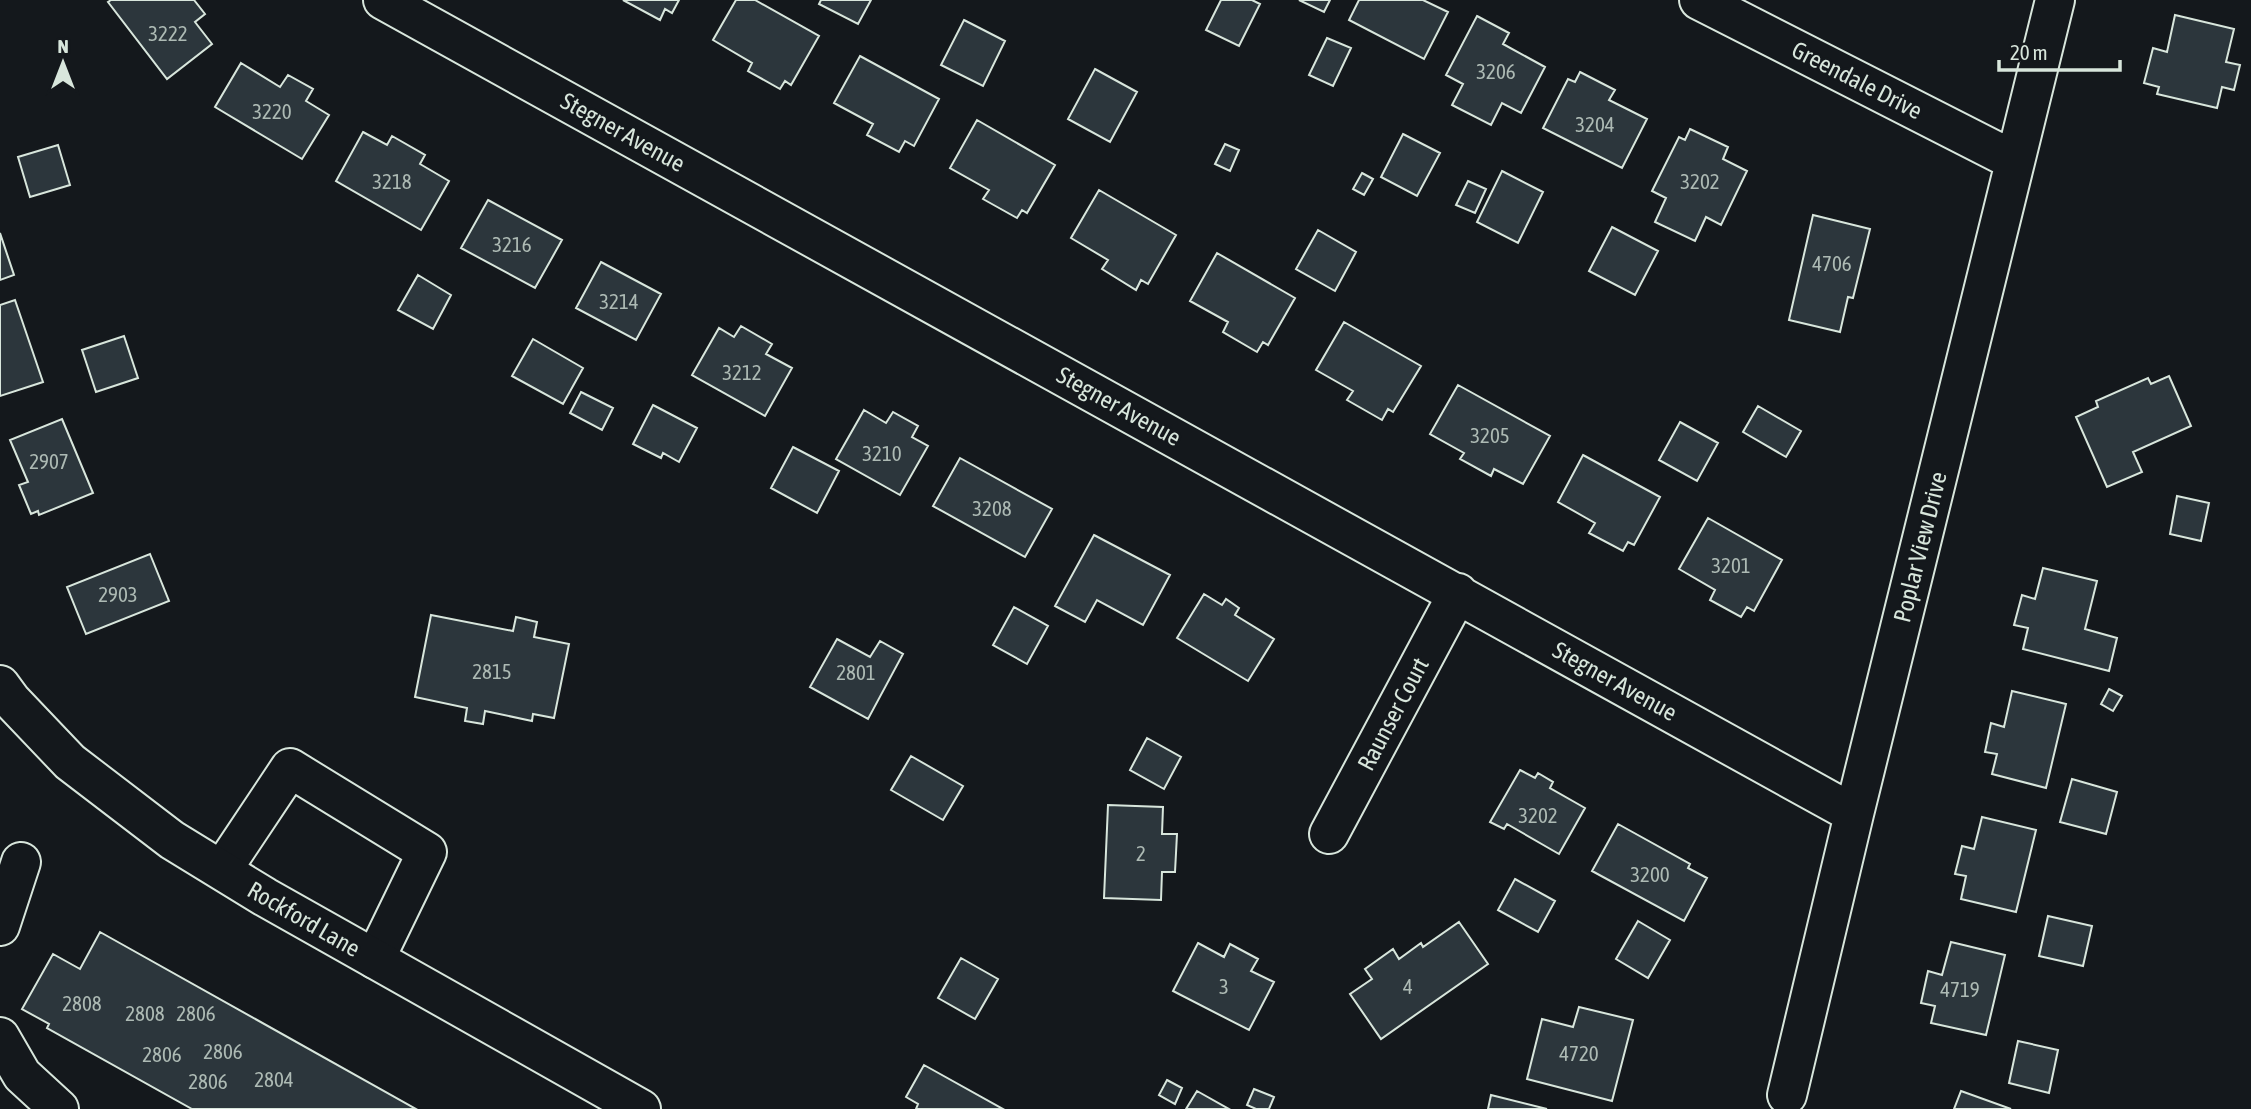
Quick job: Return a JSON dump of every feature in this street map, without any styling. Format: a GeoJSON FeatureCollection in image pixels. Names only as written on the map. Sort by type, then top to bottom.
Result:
{"type":"FeatureCollection","features":[{"type":"Feature","properties":{"kind":"street","name":"Stegner Avenue"},"geometry":{"type":"LineString","coordinates":[[383,0],[1854,814]]}},
{"type":"Feature","properties":{"kind":"street","name":"Greendale Drive"},"geometry":{"type":"LineString","coordinates":[[1699,0],[2015,161]]}},
{"type":"Feature","properties":{"kind":"street","name":"Poplar View Drive"},"geometry":{"type":"LineString","coordinates":[[1787,1095],[2055,0]]}},
{"type":"Feature","properties":{"kind":"street","name":"Raunser Court"},"geometry":{"type":"LineString","coordinates":[[1329,834],[1458,593]]}},
{"type":"Feature","properties":{"kind":"street","name":"Rockford Lane"},"geometry":{"type":"LineString","coordinates":[[0,685],[71,762],[172,840],[375,959],[641,1109]]}},
{"type":"Feature","properties":{"kind":"street"},"geometry":{"type":"LineString","coordinates":[[222,870],[290,768],[427,852],[375,959]]}},
{"type":"Feature","properties":{"kind":"street"},"geometry":{"type":"LineString","coordinates":[[0,926],[21,862]]}},
{"type":"Feature","properties":{"kind":"street"},"geometry":{"type":"LineString","coordinates":[[0,1037],[23,1075],[59,1109]]}},
{"type":"Feature","properties":{"kind":"building"},"geometry":{"type":"Polygon","coordinates":[[[194,0],[205,14],[195,22],[212,44],[167,79],[108,2],[194,0]]]}},
{"type":"Feature","properties":{"kind":"building"},"geometry":{"type":"Polygon","coordinates":[[[623,0],[679,0],[672,13],[665,9],[660,20],[623,0]]]}},
{"type":"Feature","properties":{"kind":"building"},"geometry":{"type":"Polygon","coordinates":[[[736,0],[755,0],[819,36],[791,85],[785,81],[780,89],[748,71],[752,63],[713,40],[736,0]]]}},
{"type":"Feature","properties":{"kind":"building"},"geometry":{"type":"Polygon","coordinates":[[[821,0],[871,0],[858,24],[819,4],[821,0]]]}},
{"type":"Feature","properties":{"kind":"building"},"geometry":{"type":"Polygon","coordinates":[[[1221,0],[1252,0],[1260,4],[1239,46],[1206,30],[1221,0]]]}},
{"type":"Feature","properties":{"kind":"building"},"geometry":{"type":"Polygon","coordinates":[[[1299,0],[1330,0],[1324,12],[1299,0]]]}},
{"type":"Feature","properties":{"kind":"building"},"geometry":{"type":"Polygon","coordinates":[[[1359,0],[1423,0],[1448,12],[1424,59],[1349,20],[1359,0]]]}},
{"type":"Feature","properties":{"kind":"building"},"geometry":{"type":"Polygon","coordinates":[[[2175,15],[2234,29],[2226,62],[2240,65],[2234,90],[2222,87],[2217,108],[2157,94],[2159,87],[2144,83],[2153,48],[2167,52],[2175,15]]]}},
{"type":"Feature","properties":{"kind":"building"},"geometry":{"type":"Polygon","coordinates":[[[1477,16],[1509,33],[1503,44],[1545,67],[1521,113],[1502,103],[1491,125],[1452,105],[1463,84],[1446,75],[1477,16]]]}},
{"type":"Feature","properties":{"kind":"building"},"geometry":{"type":"Polygon","coordinates":[[[964,20],[1005,41],[983,86],[941,65],[964,20]]]}},
{"type":"Feature","properties":{"kind":"building"},"geometry":{"type":"Polygon","coordinates":[[[1327,38],[1351,48],[1333,86],[1309,75],[1327,38]]]}},
{"type":"Feature","properties":{"kind":"building"},"geometry":{"type":"Polygon","coordinates":[[[860,56],[939,99],[914,146],[905,141],[899,152],[867,135],[873,124],[834,103],[860,56]]]}},
{"type":"Feature","properties":{"kind":"building"},"geometry":{"type":"Polygon","coordinates":[[[241,63],[280,87],[288,75],[313,89],[306,101],[329,115],[302,159],[215,107],[241,63]]]}},
{"type":"Feature","properties":{"kind":"building"},"geometry":{"type":"Polygon","coordinates":[[[1095,69],[1137,92],[1110,142],[1068,119],[1095,69]]]}},
{"type":"Feature","properties":{"kind":"building"},"geometry":{"type":"Polygon","coordinates":[[[1580,72],[1615,90],[1609,100],[1647,119],[1622,168],[1543,128],[1568,79],[1575,82],[1580,72]]]}},
{"type":"Feature","properties":{"kind":"building"},"geometry":{"type":"Polygon","coordinates":[[[977,120],[1055,165],[1027,213],[1022,210],[1017,218],[983,199],[989,190],[950,168],[977,120]]]}},
{"type":"Feature","properties":{"kind":"building"},"geometry":{"type":"Polygon","coordinates":[[[1690,129],[1728,147],[1723,159],[1747,171],[1721,225],[1706,217],[1695,241],[1655,222],[1666,198],[1652,191],[1679,137],[1685,140],[1690,129]]]}},
{"type":"Feature","properties":{"kind":"building"},"geometry":{"type":"Polygon","coordinates":[[[363,132],[387,145],[392,136],[425,155],[420,164],[449,181],[421,230],[336,181],[363,132]]]}},
{"type":"Feature","properties":{"kind":"building"},"geometry":{"type":"Polygon","coordinates":[[[1403,134],[1440,153],[1417,196],[1381,177],[1403,134]]]}},
{"type":"Feature","properties":{"kind":"building"},"geometry":{"type":"Polygon","coordinates":[[[1225,144],[1239,150],[1230,171],[1215,164],[1225,144]]]}},
{"type":"Feature","properties":{"kind":"building"},"geometry":{"type":"Polygon","coordinates":[[[58,145],[70,185],[30,197],[18,157],[58,145]]]}},
{"type":"Feature","properties":{"kind":"building"},"geometry":{"type":"Polygon","coordinates":[[[1502,171],[1543,192],[1518,243],[1477,222],[1502,171]]]}},
{"type":"Feature","properties":{"kind":"building"},"geometry":{"type":"Polygon","coordinates":[[[1362,173],[1373,179],[1364,195],[1353,189],[1362,173]]]}},
{"type":"Feature","properties":{"kind":"building"},"geometry":{"type":"Polygon","coordinates":[[[1468,181],[1486,189],[1475,213],[1456,205],[1468,181]]]}},
{"type":"Feature","properties":{"kind":"building"},"geometry":{"type":"Polygon","coordinates":[[[1099,190],[1176,235],[1148,284],[1141,280],[1136,290],[1102,269],[1108,260],[1071,238],[1099,190]]]}},
{"type":"Feature","properties":{"kind":"building"},"geometry":{"type":"Polygon","coordinates":[[[488,200],[562,240],[535,288],[461,248],[488,200]]]}},
{"type":"Feature","properties":{"kind":"building"},"geometry":{"type":"Polygon","coordinates":[[[1813,215],[1870,229],[1853,298],[1848,297],[1840,332],[1789,320],[1813,215]]]}},
{"type":"Feature","properties":{"kind":"building"},"geometry":{"type":"Polygon","coordinates":[[[1612,227],[1658,251],[1635,295],[1589,271],[1612,227]]]}},
{"type":"Feature","properties":{"kind":"building"},"geometry":{"type":"Polygon","coordinates":[[[1318,230],[1356,252],[1335,291],[1296,269],[1318,230]]]}},
{"type":"Feature","properties":{"kind":"building"},"geometry":{"type":"Polygon","coordinates":[[[0,233],[14,275],[0,280],[0,233]]]}},
{"type":"Feature","properties":{"kind":"building"},"geometry":{"type":"Polygon","coordinates":[[[1217,253],[1295,298],[1268,345],[1263,342],[1257,352],[1223,332],[1228,322],[1190,301],[1217,253]]]}},
{"type":"Feature","properties":{"kind":"building"},"geometry":{"type":"Polygon","coordinates":[[[601,262],[661,294],[636,340],[576,308],[601,262]]]}},
{"type":"Feature","properties":{"kind":"building"},"geometry":{"type":"Polygon","coordinates":[[[418,275],[451,295],[433,329],[398,310],[418,275]]]}},
{"type":"Feature","properties":{"kind":"building"},"geometry":{"type":"Polygon","coordinates":[[[15,300],[43,382],[0,396],[0,305],[15,300]]]}},
{"type":"Feature","properties":{"kind":"building"},"geometry":{"type":"Polygon","coordinates":[[[1344,322],[1421,366],[1393,412],[1388,409],[1382,420],[1347,400],[1353,391],[1316,370],[1344,322]]]}},
{"type":"Feature","properties":{"kind":"building"},"geometry":{"type":"Polygon","coordinates":[[[741,326],[772,344],[766,354],[792,368],[765,416],[692,375],[719,328],[734,337],[741,326]]]}},
{"type":"Feature","properties":{"kind":"building"},"geometry":{"type":"Polygon","coordinates":[[[124,336],[138,378],[96,392],[82,350],[124,336]]]}},
{"type":"Feature","properties":{"kind":"building"},"geometry":{"type":"Polygon","coordinates":[[[533,339],[583,368],[563,404],[512,376],[533,339]]]}},
{"type":"Feature","properties":{"kind":"building"},"geometry":{"type":"Polygon","coordinates":[[[2169,376],[2191,426],[2133,452],[2142,472],[2107,487],[2076,417],[2098,407],[2096,401],[2148,378],[2151,384],[2169,376]]]}},
{"type":"Feature","properties":{"kind":"building"},"geometry":{"type":"Polygon","coordinates":[[[1458,385],[1550,436],[1523,484],[1494,469],[1491,476],[1460,459],[1464,453],[1430,434],[1458,385]]]}},
{"type":"Feature","properties":{"kind":"building"},"geometry":{"type":"Polygon","coordinates":[[[581,392],[613,408],[602,430],[570,413],[581,392]]]}},
{"type":"Feature","properties":{"kind":"building"},"geometry":{"type":"Polygon","coordinates":[[[653,405],[697,428],[679,462],[663,453],[661,458],[633,444],[653,405]]]}},
{"type":"Feature","properties":{"kind":"building"},"geometry":{"type":"Polygon","coordinates":[[[1758,406],[1801,431],[1786,457],[1743,432],[1758,406]]]}},
{"type":"Feature","properties":{"kind":"building"},"geometry":{"type":"Polygon","coordinates":[[[864,410],[886,423],[893,412],[918,426],[912,437],[928,446],[900,495],[836,459],[864,410]]]}},
{"type":"Feature","properties":{"kind":"building"},"geometry":{"type":"Polygon","coordinates":[[[62,419],[93,493],[39,515],[38,511],[31,514],[19,485],[28,482],[10,440],[62,419]]]}},
{"type":"Feature","properties":{"kind":"building"},"geometry":{"type":"Polygon","coordinates":[[[1680,422],[1718,443],[1697,481],[1659,460],[1680,422]]]}},
{"type":"Feature","properties":{"kind":"building"},"geometry":{"type":"Polygon","coordinates":[[[793,447],[839,471],[817,513],[771,488],[793,447]]]}},
{"type":"Feature","properties":{"kind":"building"},"geometry":{"type":"Polygon","coordinates":[[[1583,455],[1660,497],[1634,545],[1628,542],[1623,551],[1589,533],[1595,523],[1558,502],[1583,455]]]}},
{"type":"Feature","properties":{"kind":"building"},"geometry":{"type":"Polygon","coordinates":[[[960,458],[1052,509],[1025,557],[933,506],[960,458]]]}},
{"type":"Feature","properties":{"kind":"building"},"geometry":{"type":"Polygon","coordinates":[[[2177,496],[2209,503],[2201,541],[2170,534],[2177,496]]]}},
{"type":"Feature","properties":{"kind":"building"},"geometry":{"type":"Polygon","coordinates":[[[1708,518],[1782,560],[1754,611],[1747,607],[1741,617],[1710,600],[1715,590],[1679,569],[1708,518]]]}},
{"type":"Feature","properties":{"kind":"building"},"geometry":{"type":"Polygon","coordinates":[[[1094,535],[1170,575],[1143,625],[1097,600],[1085,622],[1055,606],[1094,535]]]}},
{"type":"Feature","properties":{"kind":"building"},"geometry":{"type":"Polygon","coordinates":[[[150,554],[169,601],[86,634],[67,587],[150,554]]]}},
{"type":"Feature","properties":{"kind":"building"},"geometry":{"type":"Polygon","coordinates":[[[2043,568],[2097,581],[2085,629],[2117,638],[2109,671],[2023,649],[2028,628],[2014,625],[2022,595],[2035,599],[2043,568]]]}},
{"type":"Feature","properties":{"kind":"building"},"geometry":{"type":"Polygon","coordinates":[[[1204,594],[1222,605],[1226,599],[1239,608],[1235,615],[1274,639],[1248,681],[1177,638],[1204,594]]]}},
{"type":"Feature","properties":{"kind":"building"},"geometry":{"type":"Polygon","coordinates":[[[1014,607],[1048,626],[1027,664],[993,645],[1014,607]]]}},
{"type":"Feature","properties":{"kind":"building"},"geometry":{"type":"Polygon","coordinates":[[[431,615],[513,631],[516,617],[537,622],[534,637],[569,644],[554,718],[533,714],[532,721],[485,711],[483,724],[465,721],[467,708],[415,697],[431,615]]]}},
{"type":"Feature","properties":{"kind":"building"},"geometry":{"type":"Polygon","coordinates":[[[837,639],[870,657],[880,641],[903,654],[868,719],[810,687],[837,639]]]}},
{"type":"Feature","properties":{"kind":"building"},"geometry":{"type":"Polygon","coordinates":[[[2109,689],[2122,696],[2113,711],[2101,704],[2109,689]]]}},
{"type":"Feature","properties":{"kind":"building"},"geometry":{"type":"Polygon","coordinates":[[[2012,691],[2066,704],[2046,788],[1992,774],[1997,754],[1985,752],[1991,723],[2004,727],[2012,691]]]}},
{"type":"Feature","properties":{"kind":"building"},"geometry":{"type":"Polygon","coordinates":[[[1147,738],[1181,757],[1164,789],[1130,770],[1147,738]]]}},
{"type":"Feature","properties":{"kind":"building"},"geometry":{"type":"Polygon","coordinates":[[[911,756],[963,786],[943,820],[891,790],[911,756]]]}},
{"type":"Feature","properties":{"kind":"building"},"geometry":{"type":"Polygon","coordinates":[[[1520,770],[1535,778],[1538,773],[1553,782],[1550,788],[1585,808],[1559,854],[1507,824],[1504,829],[1490,822],[1520,770]]]}},
{"type":"Feature","properties":{"kind":"building"},"geometry":{"type":"Polygon","coordinates":[[[2072,779],[2117,792],[2106,834],[2060,822],[2072,779]]]}},
{"type":"Feature","properties":{"kind":"building"},"geometry":{"type":"Polygon","coordinates":[[[1108,805],[1163,807],[1162,834],[1177,834],[1175,872],[1162,872],[1161,900],[1104,898],[1108,805]]]}},
{"type":"Feature","properties":{"kind":"building"},"geometry":{"type":"Polygon","coordinates":[[[1982,817],[2036,830],[2016,912],[1961,899],[1966,876],[1955,874],[1962,846],[1974,849],[1982,817]]]}},
{"type":"Feature","properties":{"kind":"building"},"geometry":{"type":"Polygon","coordinates":[[[1618,824],[1690,864],[1688,868],[1707,878],[1684,921],[1592,871],[1618,824]]]}},
{"type":"Feature","properties":{"kind":"building"},"geometry":{"type":"Polygon","coordinates":[[[1515,879],[1555,901],[1538,932],[1498,910],[1515,879]]]}},
{"type":"Feature","properties":{"kind":"building"},"geometry":{"type":"Polygon","coordinates":[[[2048,916],[2092,926],[2083,966],[2039,956],[2048,916]]]}},
{"type":"Feature","properties":{"kind":"building"},"geometry":{"type":"Polygon","coordinates":[[[1638,921],[1670,940],[1648,978],[1616,959],[1638,921]]]}},
{"type":"Feature","properties":{"kind":"building"},"geometry":{"type":"Polygon","coordinates":[[[1459,922],[1488,964],[1381,1039],[1350,994],[1372,979],[1365,969],[1393,949],[1399,959],[1421,943],[1423,947],[1459,922]]]}},
{"type":"Feature","properties":{"kind":"building"},"geometry":{"type":"Polygon","coordinates":[[[100,932],[416,1109],[192,1109],[47,1028],[49,1024],[22,1009],[53,954],[80,969],[100,932]]]}},
{"type":"Feature","properties":{"kind":"building"},"geometry":{"type":"Polygon","coordinates":[[[1951,942],[2005,955],[1986,1035],[1931,1023],[1935,1006],[1921,1003],[1928,971],[1942,975],[1951,942]]]}},
{"type":"Feature","properties":{"kind":"building"},"geometry":{"type":"Polygon","coordinates":[[[1198,943],[1224,957],[1230,944],[1258,959],[1251,971],[1274,982],[1249,1030],[1173,991],[1198,943]]]}},
{"type":"Feature","properties":{"kind":"building"},"geometry":{"type":"Polygon","coordinates":[[[961,958],[998,979],[975,1019],[938,998],[961,958]]]}},
{"type":"Feature","properties":{"kind":"building"},"geometry":{"type":"Polygon","coordinates":[[[1579,1007],[1633,1020],[1612,1101],[1527,1079],[1542,1019],[1573,1027],[1579,1007]]]}},
{"type":"Feature","properties":{"kind":"building"},"geometry":{"type":"Polygon","coordinates":[[[2018,1041],[2058,1050],[2049,1093],[2009,1083],[2018,1041]]]}},
{"type":"Feature","properties":{"kind":"building"},"geometry":{"type":"Polygon","coordinates":[[[924,1065],[1003,1109],[916,1109],[918,1104],[906,1097],[924,1065]]]}},
{"type":"Feature","properties":{"kind":"building"},"geometry":{"type":"Polygon","coordinates":[[[1167,1080],[1182,1088],[1175,1104],[1159,1095],[1167,1080]]]}},
{"type":"Feature","properties":{"kind":"building"},"geometry":{"type":"Polygon","coordinates":[[[1254,1089],[1274,1097],[1269,1109],[1256,1109],[1247,1105],[1254,1089]]]}},
{"type":"Feature","properties":{"kind":"building"},"geometry":{"type":"Polygon","coordinates":[[[1197,1091],[1229,1109],[1186,1109],[1197,1091]]]}},
{"type":"Feature","properties":{"kind":"building"},"geometry":{"type":"Polygon","coordinates":[[[1961,1091],[2011,1109],[1954,1109],[1961,1091]]]}},
{"type":"Feature","properties":{"kind":"building"},"geometry":{"type":"Polygon","coordinates":[[[1491,1095],[1547,1109],[1488,1109],[1491,1095]]]}}]}
